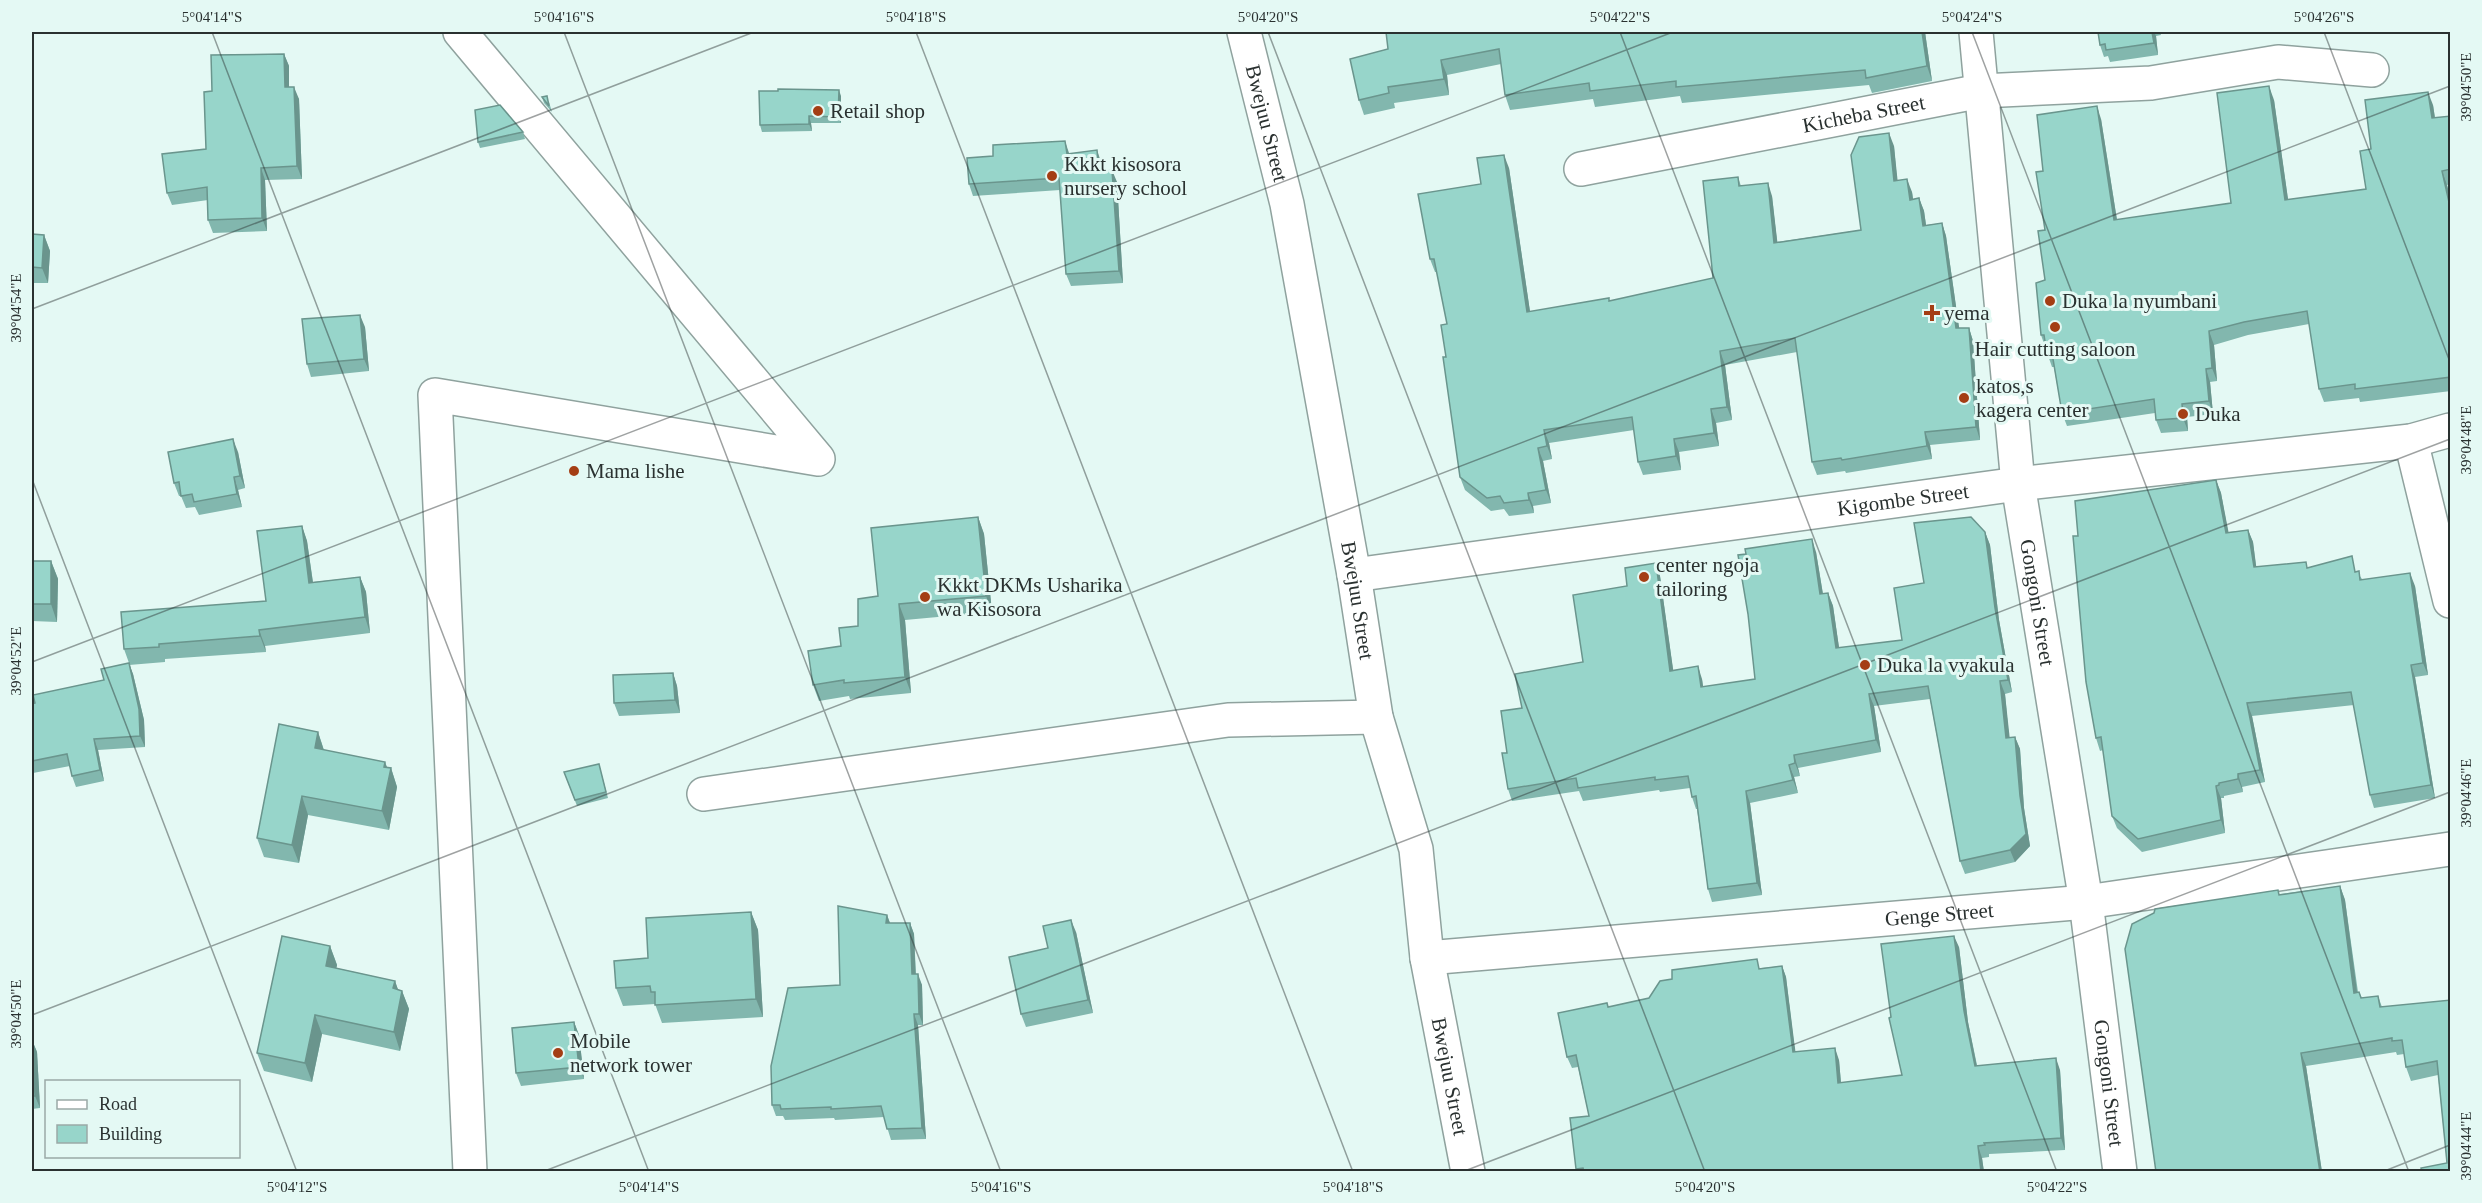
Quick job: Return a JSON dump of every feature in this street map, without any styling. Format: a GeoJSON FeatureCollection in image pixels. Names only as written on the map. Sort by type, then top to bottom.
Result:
{"type":"FeatureCollection","features":[{"type":"Feature","properties":{"kind":"street"},"geometry":{"type":"LineString","coordinates":[[460,32],[818,459],[435,395],[470,1172]]}},
{"type":"Feature","properties":{"kind":"street","name":"Bwejuu Street"},"geometry":{"type":"LineString","coordinates":[[1244,32],[1287,204],[1354,575],[1376,717],[1416,849],[1427,958],[1468,1172]]}},
{"type":"Feature","properties":{"kind":"street","name":"Gongoni Street"},"geometry":{"type":"LineString","coordinates":[[1976,32],[2018,484],[2086,902],[2120,1172]]}},
{"type":"Feature","properties":{"kind":"street","name":"Kicheba Street"},"geometry":{"type":"LineString","coordinates":[[1581,169],[1981,91],[2151,83],[2278,62],[2372,70]]}},
{"type":"Feature","properties":{"kind":"street","name":"Kigombe Street"},"geometry":{"type":"LineString","coordinates":[[1354,575],[2018,484],[2411,441],[2451,430]]}},
{"type":"Feature","properties":{"kind":"street"},"geometry":{"type":"LineString","coordinates":[[2411,441],[2451,601]]}},
{"type":"Feature","properties":{"kind":"street"},"geometry":{"type":"LineString","coordinates":[[704,795],[1228,720],[1376,717]]}},
{"type":"Feature","properties":{"kind":"street","name":"Genge Street"},"geometry":{"type":"LineString","coordinates":[[1427,958],[2086,902],[2451,849]]}},
{"type":"Feature","properties":{"kind":"building"},"geometry":{"type":"Polygon","coordinates":[[[1386,32],[1922,32],[1927,66],[1866,78],[1865,70],[1676,87],[1676,81],[1590,91],[1589,83],[1505,95],[1499,49],[1441,60],[1444,79],[1388,87],[1389,93],[1359,100],[1350,59],[1388,49],[1386,32]]]}},
{"type":"Feature","properties":{"kind":"building"},"geometry":{"type":"Polygon","coordinates":[[[2098,32],[2152,32],[2154,43],[2106,50],[2105,44],[2100,45],[2098,32]]]}},
{"type":"Feature","properties":{"kind":"building"},"geometry":{"type":"Polygon","coordinates":[[[284,54],[285,87],[294,87],[297,166],[261,168],[262,218],[208,220],[207,187],[167,193],[162,154],[206,149],[204,92],[212,91],[211,55],[284,54]]]}},
{"type":"Feature","properties":{"kind":"building"},"geometry":{"type":"Polygon","coordinates":[[[2269,86],[2285,200],[2366,189],[2360,151],[2371,149],[2365,100],[2428,92],[2432,118],[2451,116],[2451,169],[2442,171],[2451,211],[2451,377],[2355,389],[2355,384],[2319,389],[2307,311],[2244,322],[2209,331],[2212,368],[2206,369],[2209,401],[2182,404],[2183,418],[2156,420],[2154,399],[2062,413],[2052,353],[2047,354],[2044,335],[2041,335],[2036,283],[2045,280],[2038,231],[2045,230],[2036,172],[2043,171],[2037,115],[2097,106],[2114,220],[2231,203],[2217,93],[2269,86]]]}},
{"type":"Feature","properties":{"kind":"building"},"geometry":{"type":"Polygon","coordinates":[[[778,89],[839,90],[838,117],[809,116],[809,124],[760,125],[759,91],[778,91],[778,89]]]}},
{"type":"Feature","properties":{"kind":"building"},"geometry":{"type":"Polygon","coordinates":[[[547,96],[549,106],[542,97],[547,96]]]}},
{"type":"Feature","properties":{"kind":"building"},"geometry":{"type":"Polygon","coordinates":[[[500,105],[523,132],[478,142],[475,110],[500,105]]]}},
{"type":"Feature","properties":{"kind":"building"},"geometry":{"type":"Polygon","coordinates":[[[1889,133],[1894,181],[1907,179],[1910,200],[1919,198],[1923,226],[1942,223],[1956,328],[1969,328],[1976,427],[1925,432],[1927,446],[1842,460],[1841,458],[1812,462],[1795,338],[1720,351],[1727,407],[1711,409],[1714,433],[1674,439],[1676,456],[1638,462],[1632,417],[1544,430],[1547,446],[1538,448],[1546,490],[1528,493],[1529,500],[1504,503],[1500,496],[1487,498],[1460,477],[1443,357],[1446,357],[1441,325],[1447,324],[1434,259],[1430,259],[1418,194],[1481,184],[1477,158],[1504,155],[1527,312],[1609,298],[1609,301],[1713,278],[1703,181],[1738,177],[1739,186],[1768,183],[1774,243],[1861,230],[1851,155],[1859,137],[1889,133]]]}},
{"type":"Feature","properties":{"kind":"building"},"geometry":{"type":"Polygon","coordinates":[[[1065,141],[1067,154],[1097,150],[1099,171],[1112,170],[1119,271],[1066,274],[1059,178],[969,184],[967,158],[993,156],[993,145],[1065,141]]]}},
{"type":"Feature","properties":{"kind":"building"},"geometry":{"type":"Polygon","coordinates":[[[32,234],[44,235],[42,268],[32,267],[32,234]]]}},
{"type":"Feature","properties":{"kind":"building"},"geometry":{"type":"Polygon","coordinates":[[[360,315],[364,359],[307,364],[302,319],[360,315]]]}},
{"type":"Feature","properties":{"kind":"building"},"geometry":{"type":"Polygon","coordinates":[[[233,439],[240,476],[234,477],[237,494],[194,502],[192,494],[181,496],[179,482],[174,483],[168,452],[233,439]]]}},
{"type":"Feature","properties":{"kind":"building"},"geometry":{"type":"Polygon","coordinates":[[[2216,480],[2226,533],[2248,530],[2254,567],[2306,562],[2307,568],[2352,556],[2355,572],[2359,571],[2360,580],[2410,573],[2423,663],[2411,665],[2431,785],[2370,795],[2351,692],[2247,703],[2260,770],[2238,774],[2238,779],[2219,783],[2216,786],[2221,820],[2138,839],[2112,816],[2101,737],[2096,738],[2086,682],[2073,536],[2078,536],[2075,501],[2216,480]]]}},
{"type":"Feature","properties":{"kind":"building"},"geometry":{"type":"Polygon","coordinates":[[[978,517],[986,596],[899,604],[905,677],[844,683],[844,680],[813,685],[808,651],[841,646],[839,628],[858,626],[858,599],[878,596],[871,528],[978,517]]]}},
{"type":"Feature","properties":{"kind":"building"},"geometry":{"type":"Polygon","coordinates":[[[1971,517],[1985,532],[2008,680],[2000,681],[2006,738],[2015,737],[2026,834],[2010,850],[1960,861],[1928,686],[1869,694],[1876,740],[1794,755],[1795,763],[1789,765],[1793,780],[1746,791],[1757,883],[1708,889],[1696,796],[1692,797],[1688,776],[1655,780],[1655,777],[1578,788],[1576,778],[1508,789],[1502,753],[1507,753],[1501,711],[1522,708],[1515,674],[1583,662],[1573,595],[1627,586],[1625,568],[1656,563],[1670,671],[1698,666],[1701,687],[1755,679],[1748,614],[1738,555],[1746,554],[1745,549],[1812,539],[1820,594],[1828,593],[1836,648],[1902,640],[1894,588],[1924,583],[1914,523],[1971,517]]]}},
{"type":"Feature","properties":{"kind":"building"},"geometry":{"type":"Polygon","coordinates":[[[302,526],[309,583],[360,577],[365,617],[259,630],[260,636],[124,649],[121,612],[266,601],[257,531],[302,526]]]}},
{"type":"Feature","properties":{"kind":"building"},"geometry":{"type":"Polygon","coordinates":[[[32,561],[51,561],[51,604],[32,604],[32,561]]]}},
{"type":"Feature","properties":{"kind":"building"},"geometry":{"type":"Polygon","coordinates":[[[129,663],[139,709],[140,736],[94,739],[100,770],[72,776],[67,754],[32,761],[32,704],[35,703],[33,695],[104,680],[101,669],[129,663]]]}},
{"type":"Feature","properties":{"kind":"building"},"geometry":{"type":"Polygon","coordinates":[[[673,673],[675,700],[614,703],[613,675],[673,673]]]}},
{"type":"Feature","properties":{"kind":"building"},"geometry":{"type":"Polygon","coordinates":[[[279,724],[318,732],[315,748],[385,762],[384,767],[391,768],[382,811],[302,796],[292,845],[257,838],[279,724]]]}},
{"type":"Feature","properties":{"kind":"building"},"geometry":{"type":"Polygon","coordinates":[[[599,764],[606,792],[575,800],[564,772],[599,764]]]}},
{"type":"Feature","properties":{"kind":"building"},"geometry":{"type":"Polygon","coordinates":[[[2340,886],[2354,993],[2359,992],[2361,998],[2378,996],[2380,1007],[2451,1000],[2451,1172],[2422,1172],[2421,1168],[2447,1163],[2437,1061],[2406,1067],[2402,1040],[2392,1041],[2392,1038],[2301,1053],[2320,1172],[2156,1172],[2125,949],[2132,924],[2154,913],[2155,909],[2278,890],[2279,895],[2340,886]]]}},
{"type":"Feature","properties":{"kind":"building"},"geometry":{"type":"Polygon","coordinates":[[[838,906],[887,915],[886,923],[910,923],[912,974],[918,974],[919,1014],[914,1014],[922,1128],[887,1129],[881,1106],[781,1109],[780,1105],[772,1105],[771,1066],[788,988],[840,985],[838,906]]]}},
{"type":"Feature","properties":{"kind":"building"},"geometry":{"type":"Polygon","coordinates":[[[751,912],[756,999],[655,1005],[655,992],[651,992],[650,986],[616,988],[614,961],[648,958],[646,918],[751,912]]]}},
{"type":"Feature","properties":{"kind":"building"},"geometry":{"type":"Polygon","coordinates":[[[1071,920],[1088,1000],[1021,1014],[1009,957],[1048,948],[1043,926],[1071,920]]]}},
{"type":"Feature","properties":{"kind":"building"},"geometry":{"type":"Polygon","coordinates":[[[282,936],[330,946],[326,966],[395,981],[393,988],[402,991],[394,1032],[315,1015],[305,1063],[257,1053],[282,936]]]}},
{"type":"Feature","properties":{"kind":"building"},"geometry":{"type":"Polygon","coordinates":[[[1954,936],[1964,1011],[1975,1066],[2056,1058],[2061,1138],[1984,1143],[1985,1145],[1978,1146],[1981,1172],[1584,1172],[1583,1168],[1576,1169],[1570,1118],[1589,1116],[1576,1055],[1567,1057],[1558,1013],[1607,1003],[1608,1007],[1649,998],[1660,981],[1672,979],[1672,970],[1757,959],[1759,969],[1782,966],[1793,1052],[1835,1048],[1838,1083],[1902,1075],[1889,1018],[1891,1017],[1881,944],[1954,936]]]}},
{"type":"Feature","properties":{"kind":"building"},"geometry":{"type":"Polygon","coordinates":[[[574,1022],[579,1067],[516,1073],[512,1028],[574,1022]]]}},
{"type":"Feature","properties":{"kind":"building"},"geometry":{"type":"Polygon","coordinates":[[[32,1040],[35,1096],[32,1096],[32,1040]]]}},
{"type":"Feature","properties":{"kind":"place","name":"Retail shop"},"geometry":{"type":"Point","coordinates":[818,111]}},
{"type":"Feature","properties":{"kind":"place","name":"Kkkt kisosora nursery school"},"geometry":{"type":"Point","coordinates":[1052,176]}},
{"type":"Feature","properties":{"kind":"place","name":"Duka la nyumbani"},"geometry":{"type":"Point","coordinates":[2050,301]}},
{"type":"Feature","properties":{"kind":"place","name":"yema"},"geometry":{"type":"Point","coordinates":[1932,313]}},
{"type":"Feature","properties":{"kind":"place","name":"Hair cutting saloon"},"geometry":{"type":"Point","coordinates":[2055,327]}},
{"type":"Feature","properties":{"kind":"place","name":"katos,s kagera center"},"geometry":{"type":"Point","coordinates":[1964,398]}},
{"type":"Feature","properties":{"kind":"place","name":"Duka"},"geometry":{"type":"Point","coordinates":[2183,414]}},
{"type":"Feature","properties":{"kind":"place","name":"Mama lishe"},"geometry":{"type":"Point","coordinates":[574,471]}},
{"type":"Feature","properties":{"kind":"place","name":"center ngoja tailoring"},"geometry":{"type":"Point","coordinates":[1644,577]}},
{"type":"Feature","properties":{"kind":"place","name":"Kkkt DKMs Usharika wa Kisosora"},"geometry":{"type":"Point","coordinates":[925,597]}},
{"type":"Feature","properties":{"kind":"place","name":"Duka la vyakula"},"geometry":{"type":"Point","coordinates":[1865,665]}},
{"type":"Feature","properties":{"kind":"place","name":"Mobile network tower"},"geometry":{"type":"Point","coordinates":[558,1053]}}]}
